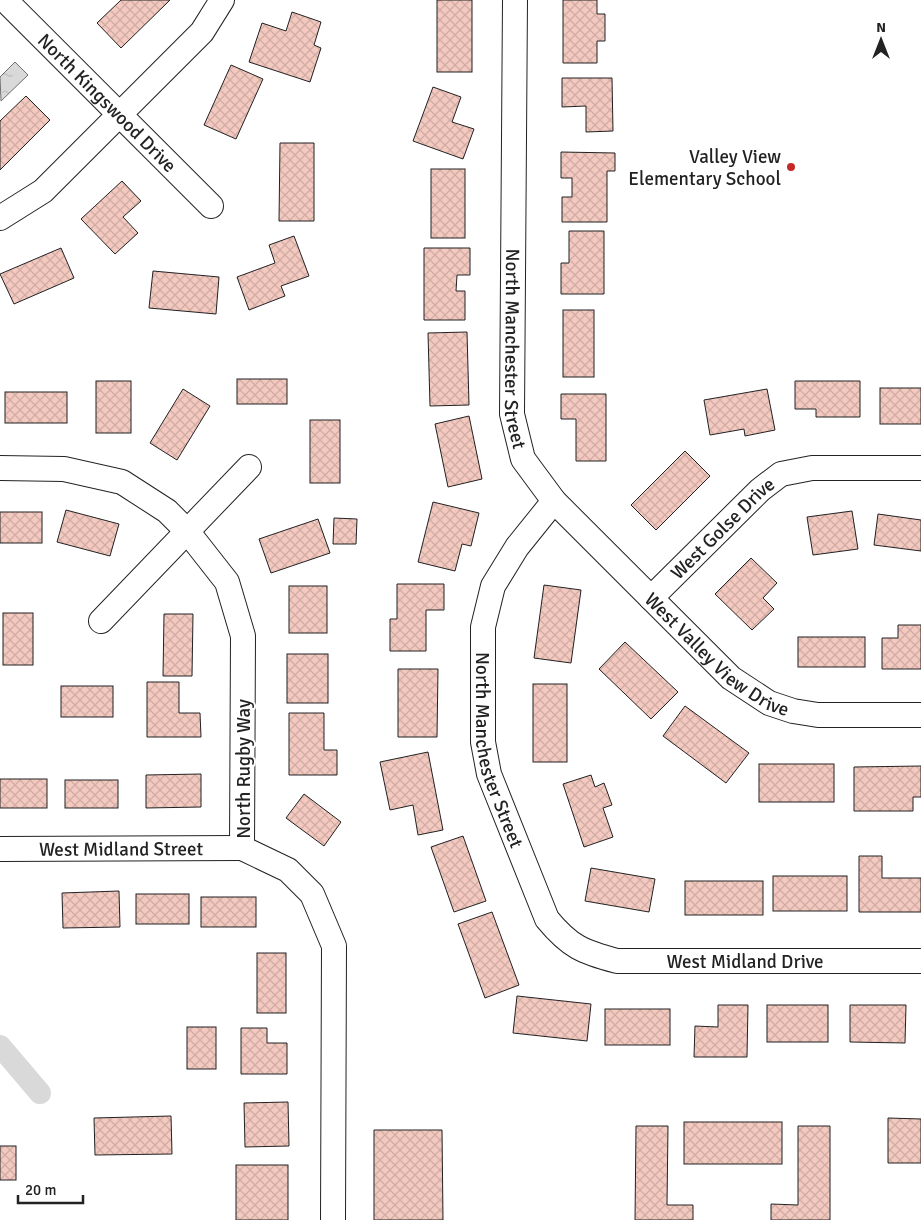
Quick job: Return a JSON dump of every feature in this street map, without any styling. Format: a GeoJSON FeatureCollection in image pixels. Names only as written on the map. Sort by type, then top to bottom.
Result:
{"type":"FeatureCollection","features":[{"type":"Feature","properties":{"kind":"street","name":"North Kingswood Drive"},"geometry":{"type":"LineString","coordinates":[[5,0],[211,206]]}},
{"type":"Feature","properties":{"kind":"street"},"geometry":{"type":"LineString","coordinates":[[0,218],[43,191],[202,32],[222,0]]}},
{"type":"Feature","properties":{"kind":"street","name":"North Manchester Street"},"geometry":{"type":"LineString","coordinates":[[515,0],[512,414],[523,458],[554,501],[517,547],[493,586],[483,627],[483,742],[490,774],[547,919],[571,945]]}},
{"type":"Feature","properties":{"kind":"street"},"geometry":{"type":"LineString","coordinates":[[101,621],[249,467]]}},
{"type":"Feature","properties":{"kind":"street","name":"North Rugby Way"},"geometry":{"type":"LineString","coordinates":[[0,468],[64,469],[122,482],[168,511],[187,531],[228,582],[243,636],[242,848],[288,870],[312,894],[334,946],[333,1220]]}},
{"type":"Feature","properties":{"kind":"street","name":"West Golse Drive"},"geometry":{"type":"LineString","coordinates":[[651,598],[760,490],[781,474],[812,468],[921,468]]}},
{"type":"Feature","properties":{"kind":"street","name":"West Valley View Drive"},"geometry":{"type":"LineString","coordinates":[[554,501],[731,678],[769,703],[793,712],[818,715],[921,715]]}},
{"type":"Feature","properties":{"kind":"street","name":"West Midland Street"},"geometry":{"type":"LineString","coordinates":[[0,850],[242,848]]}},
{"type":"Feature","properties":{"kind":"street","name":"West Midland Drive"},"geometry":{"type":"LineString","coordinates":[[571,945],[594,955],[617,961],[921,961]]}},
{"type":"Feature","properties":{"kind":"water"},"geometry":{"type":"Polygon","coordinates":[[[15,62],[28,75],[1,101],[0,77],[15,62]]]}},
{"type":"Feature","properties":{"kind":"building"},"geometry":{"type":"Polygon","coordinates":[[[121,0],[170,0],[121,48],[97,23],[121,0]]]}},
{"type":"Feature","properties":{"kind":"building"},"geometry":{"type":"Polygon","coordinates":[[[437,0],[472,0],[472,72],[437,72],[437,0]]]}},
{"type":"Feature","properties":{"kind":"building"},"geometry":{"type":"Polygon","coordinates":[[[563,0],[597,0],[597,14],[605,14],[605,41],[597,41],[597,63],[563,63],[563,0]]]}},
{"type":"Feature","properties":{"kind":"building"},"geometry":{"type":"Polygon","coordinates":[[[292,12],[321,22],[314,45],[321,48],[310,82],[249,62],[262,23],[286,31],[292,12]]]}},
{"type":"Feature","properties":{"kind":"building"},"geometry":{"type":"Polygon","coordinates":[[[231,65],[263,79],[236,139],[204,125],[231,65]]]}},
{"type":"Feature","properties":{"kind":"building"},"geometry":{"type":"Polygon","coordinates":[[[562,78],[612,78],[613,131],[586,132],[586,106],[562,107],[562,78]]]}},
{"type":"Feature","properties":{"kind":"building"},"geometry":{"type":"Polygon","coordinates":[[[433,87],[461,97],[452,122],[474,129],[463,159],[413,141],[433,87]]]}},
{"type":"Feature","properties":{"kind":"building"},"geometry":{"type":"Polygon","coordinates":[[[26,96],[50,120],[0,170],[0,121],[26,96]]]}},
{"type":"Feature","properties":{"kind":"building"},"geometry":{"type":"Polygon","coordinates":[[[280,143],[314,143],[314,221],[279,221],[280,143]]]}},
{"type":"Feature","properties":{"kind":"building"},"geometry":{"type":"Polygon","coordinates":[[[561,152],[615,153],[615,171],[607,171],[607,222],[562,222],[562,197],[572,197],[572,178],[561,178],[561,152]]]}},
{"type":"Feature","properties":{"kind":"building"},"geometry":{"type":"Polygon","coordinates":[[[431,169],[465,169],[465,238],[431,238],[431,169]]]}},
{"type":"Feature","properties":{"kind":"building"},"geometry":{"type":"Polygon","coordinates":[[[122,181],[141,201],[123,217],[138,233],[115,254],[81,219],[122,181]]]}},
{"type":"Feature","properties":{"kind":"building"},"geometry":{"type":"Polygon","coordinates":[[[569,231],[604,231],[604,294],[561,294],[561,263],[569,263],[569,231]]]}},
{"type":"Feature","properties":{"kind":"building"},"geometry":{"type":"Polygon","coordinates":[[[294,236],[309,276],[281,286],[285,296],[249,310],[237,277],[275,263],[269,245],[294,236]]]}},
{"type":"Feature","properties":{"kind":"building"},"geometry":{"type":"Polygon","coordinates":[[[61,248],[74,278],[14,304],[0,274],[61,248]]]}},
{"type":"Feature","properties":{"kind":"building"},"geometry":{"type":"Polygon","coordinates":[[[424,248],[470,248],[470,275],[457,275],[456,291],[465,291],[465,320],[424,320],[424,248]]]}},
{"type":"Feature","properties":{"kind":"building"},"geometry":{"type":"Polygon","coordinates":[[[153,271],[219,277],[216,314],[149,308],[153,271]]]}},
{"type":"Feature","properties":{"kind":"building"},"geometry":{"type":"Polygon","coordinates":[[[563,310],[594,310],[594,377],[563,377],[563,310]]]}},
{"type":"Feature","properties":{"kind":"building"},"geometry":{"type":"Polygon","coordinates":[[[467,332],[469,405],[430,406],[428,333],[467,332]]]}},
{"type":"Feature","properties":{"kind":"building"},"geometry":{"type":"Polygon","coordinates":[[[237,379],[287,379],[287,404],[237,404],[237,379]]]}},
{"type":"Feature","properties":{"kind":"building"},"geometry":{"type":"Polygon","coordinates":[[[96,381],[131,381],[131,433],[96,433],[96,381]]]}},
{"type":"Feature","properties":{"kind":"building"},"geometry":{"type":"Polygon","coordinates":[[[795,381],[860,381],[860,417],[816,417],[816,409],[795,409],[795,381]]]}},
{"type":"Feature","properties":{"kind":"building"},"geometry":{"type":"Polygon","coordinates":[[[880,388],[921,388],[921,424],[880,424],[880,388]]]}},
{"type":"Feature","properties":{"kind":"building"},"geometry":{"type":"Polygon","coordinates":[[[183,389],[210,406],[177,460],[150,443],[183,389]]]}},
{"type":"Feature","properties":{"kind":"building"},"geometry":{"type":"Polygon","coordinates":[[[767,389],[775,430],[745,436],[744,429],[710,435],[704,400],[767,389]]]}},
{"type":"Feature","properties":{"kind":"building"},"geometry":{"type":"Polygon","coordinates":[[[5,392],[67,392],[67,423],[5,423],[5,392]]]}},
{"type":"Feature","properties":{"kind":"building"},"geometry":{"type":"Polygon","coordinates":[[[561,394],[606,394],[606,461],[576,461],[576,419],[561,419],[561,394]]]}},
{"type":"Feature","properties":{"kind":"building"},"geometry":{"type":"Polygon","coordinates":[[[469,416],[482,479],[448,487],[435,424],[469,416]]]}},
{"type":"Feature","properties":{"kind":"building"},"geometry":{"type":"Polygon","coordinates":[[[310,420],[340,420],[340,483],[310,483],[310,420]]]}},
{"type":"Feature","properties":{"kind":"building"},"geometry":{"type":"Polygon","coordinates":[[[685,451],[710,476],[656,530],[631,505],[685,451]]]}},
{"type":"Feature","properties":{"kind":"building"},"geometry":{"type":"Polygon","coordinates":[[[433,502],[479,513],[471,546],[462,544],[455,571],[418,562],[433,502]]]}},
{"type":"Feature","properties":{"kind":"building"},"geometry":{"type":"Polygon","coordinates":[[[66,510],[119,524],[110,556],[57,542],[66,510]]]}},
{"type":"Feature","properties":{"kind":"building"},"geometry":{"type":"Polygon","coordinates":[[[852,511],[858,549],[813,555],[807,517],[852,511]]]}},
{"type":"Feature","properties":{"kind":"building"},"geometry":{"type":"Polygon","coordinates":[[[0,512],[42,512],[42,543],[0,543],[0,512]]]}},
{"type":"Feature","properties":{"kind":"building"},"geometry":{"type":"Polygon","coordinates":[[[878,514],[921,520],[921,551],[874,545],[878,514]]]}},
{"type":"Feature","properties":{"kind":"building"},"geometry":{"type":"Polygon","coordinates":[[[334,518],[357,519],[356,544],[333,544],[334,518]]]}},
{"type":"Feature","properties":{"kind":"building"},"geometry":{"type":"Polygon","coordinates":[[[318,519],[330,553],[271,573],[259,539],[318,519]]]}},
{"type":"Feature","properties":{"kind":"building"},"geometry":{"type":"Polygon","coordinates":[[[751,558],[777,583],[763,598],[774,609],[752,630],[715,594],[751,558]]]}},
{"type":"Feature","properties":{"kind":"building"},"geometry":{"type":"Polygon","coordinates":[[[397,584],[444,584],[444,610],[426,610],[426,651],[390,651],[390,619],[397,619],[397,584]]]}},
{"type":"Feature","properties":{"kind":"building"},"geometry":{"type":"Polygon","coordinates":[[[544,585],[581,590],[571,663],[534,658],[544,585]]]}},
{"type":"Feature","properties":{"kind":"building"},"geometry":{"type":"Polygon","coordinates":[[[289,586],[327,586],[327,633],[289,633],[289,586]]]}},
{"type":"Feature","properties":{"kind":"building"},"geometry":{"type":"Polygon","coordinates":[[[3,613],[33,613],[33,665],[3,665],[3,613]]]}},
{"type":"Feature","properties":{"kind":"building"},"geometry":{"type":"Polygon","coordinates":[[[164,614],[193,614],[192,676],[163,676],[164,614]]]}},
{"type":"Feature","properties":{"kind":"building"},"geometry":{"type":"Polygon","coordinates":[[[898,625],[921,625],[921,669],[882,669],[882,638],[898,638],[898,625]]]}},
{"type":"Feature","properties":{"kind":"building"},"geometry":{"type":"Polygon","coordinates":[[[798,637],[865,637],[865,667],[798,667],[798,637]]]}},
{"type":"Feature","properties":{"kind":"building"},"geometry":{"type":"Polygon","coordinates":[[[625,642],[678,692],[651,719],[599,669],[625,642]]]}},
{"type":"Feature","properties":{"kind":"building"},"geometry":{"type":"Polygon","coordinates":[[[287,654],[328,654],[328,703],[287,703],[287,654]]]}},
{"type":"Feature","properties":{"kind":"building"},"geometry":{"type":"Polygon","coordinates":[[[398,669],[438,669],[437,737],[398,737],[398,669]]]}},
{"type":"Feature","properties":{"kind":"building"},"geometry":{"type":"Polygon","coordinates":[[[147,682],[179,682],[179,713],[200,713],[201,737],[147,737],[147,682]]]}},
{"type":"Feature","properties":{"kind":"building"},"geometry":{"type":"Polygon","coordinates":[[[533,684],[567,684],[567,762],[533,762],[533,684]]]}},
{"type":"Feature","properties":{"kind":"building"},"geometry":{"type":"Polygon","coordinates":[[[61,686],[113,686],[113,717],[61,717],[61,686]]]}},
{"type":"Feature","properties":{"kind":"building"},"geometry":{"type":"Polygon","coordinates":[[[685,706],[749,753],[726,783],[663,736],[685,706]]]}},
{"type":"Feature","properties":{"kind":"building"},"geometry":{"type":"Polygon","coordinates":[[[289,713],[324,713],[324,750],[337,750],[337,775],[289,775],[289,713]]]}},
{"type":"Feature","properties":{"kind":"building"},"geometry":{"type":"Polygon","coordinates":[[[428,752],[443,830],[418,835],[413,805],[390,810],[380,762],[428,752]]]}},
{"type":"Feature","properties":{"kind":"building"},"geometry":{"type":"Polygon","coordinates":[[[759,764],[834,764],[834,802],[759,802],[759,764]]]}},
{"type":"Feature","properties":{"kind":"building"},"geometry":{"type":"Polygon","coordinates":[[[921,766],[921,797],[913,797],[913,811],[854,811],[854,767],[921,766]]]}},
{"type":"Feature","properties":{"kind":"building"},"geometry":{"type":"Polygon","coordinates":[[[201,774],[201,807],[146,808],[146,775],[201,774]]]}},
{"type":"Feature","properties":{"kind":"building"},"geometry":{"type":"Polygon","coordinates":[[[591,775],[595,787],[604,783],[612,805],[603,808],[613,837],[584,847],[563,784],[591,775]]]}},
{"type":"Feature","properties":{"kind":"building"},"geometry":{"type":"Polygon","coordinates":[[[0,779],[47,779],[47,808],[0,808],[0,779]]]}},
{"type":"Feature","properties":{"kind":"building"},"geometry":{"type":"Polygon","coordinates":[[[65,780],[118,780],[118,808],[65,808],[65,780]]]}},
{"type":"Feature","properties":{"kind":"building"},"geometry":{"type":"Polygon","coordinates":[[[304,794],[341,822],[324,846],[286,818],[304,794]]]}},
{"type":"Feature","properties":{"kind":"building"},"geometry":{"type":"Polygon","coordinates":[[[463,836],[486,901],[454,912],[431,847],[463,836]]]}},
{"type":"Feature","properties":{"kind":"building"},"geometry":{"type":"Polygon","coordinates":[[[859,856],[882,856],[882,878],[921,878],[921,912],[859,912],[859,856]]]}},
{"type":"Feature","properties":{"kind":"building"},"geometry":{"type":"Polygon","coordinates":[[[591,868],[655,879],[649,912],[585,901],[591,868]]]}},
{"type":"Feature","properties":{"kind":"building"},"geometry":{"type":"Polygon","coordinates":[[[773,876],[847,876],[847,911],[773,911],[773,876]]]}},
{"type":"Feature","properties":{"kind":"building"},"geometry":{"type":"Polygon","coordinates":[[[685,881],[763,881],[763,915],[685,915],[685,881]]]}},
{"type":"Feature","properties":{"kind":"building"},"geometry":{"type":"Polygon","coordinates":[[[119,891],[120,927],[63,928],[62,893],[119,891]]]}},
{"type":"Feature","properties":{"kind":"building"},"geometry":{"type":"Polygon","coordinates":[[[136,894],[189,894],[189,924],[136,924],[136,894]]]}},
{"type":"Feature","properties":{"kind":"building"},"geometry":{"type":"Polygon","coordinates":[[[201,897],[256,897],[256,927],[201,927],[201,897]]]}},
{"type":"Feature","properties":{"kind":"building"},"geometry":{"type":"Polygon","coordinates":[[[492,912],[519,985],[485,998],[458,924],[492,912]]]}},
{"type":"Feature","properties":{"kind":"building"},"geometry":{"type":"Polygon","coordinates":[[[257,953],[286,953],[286,1013],[257,1013],[257,953]]]}},
{"type":"Feature","properties":{"kind":"building"},"geometry":{"type":"Polygon","coordinates":[[[517,996],[591,1004],[587,1041],[513,1033],[517,996]]]}},
{"type":"Feature","properties":{"kind":"building"},"geometry":{"type":"Polygon","coordinates":[[[718,1005],[748,1005],[747,1057],[694,1057],[695,1026],[718,1027],[718,1005]]]}},
{"type":"Feature","properties":{"kind":"building"},"geometry":{"type":"Polygon","coordinates":[[[767,1005],[828,1005],[828,1042],[767,1042],[767,1005]]]}},
{"type":"Feature","properties":{"kind":"building"},"geometry":{"type":"Polygon","coordinates":[[[850,1005],[906,1005],[905,1043],[850,1042],[850,1005]]]}},
{"type":"Feature","properties":{"kind":"building"},"geometry":{"type":"Polygon","coordinates":[[[605,1009],[670,1009],[670,1045],[605,1045],[605,1009]]]}},
{"type":"Feature","properties":{"kind":"building"},"geometry":{"type":"Polygon","coordinates":[[[187,1027],[216,1027],[216,1069],[187,1069],[187,1027]]]}},
{"type":"Feature","properties":{"kind":"building"},"geometry":{"type":"Polygon","coordinates":[[[241,1028],[267,1028],[267,1043],[287,1043],[287,1074],[241,1074],[241,1028]]]}},
{"type":"Feature","properties":{"kind":"building"},"geometry":{"type":"Polygon","coordinates":[[[288,1102],[289,1146],[245,1147],[244,1103],[288,1102]]]}},
{"type":"Feature","properties":{"kind":"building"},"geometry":{"type":"Polygon","coordinates":[[[171,1116],[172,1154],[95,1155],[94,1118],[171,1116]]]}},
{"type":"Feature","properties":{"kind":"building"},"geometry":{"type":"Polygon","coordinates":[[[888,1118],[921,1119],[921,1163],[888,1163],[888,1118]]]}},
{"type":"Feature","properties":{"kind":"building"},"geometry":{"type":"Polygon","coordinates":[[[684,1122],[782,1122],[782,1164],[684,1164],[684,1122]]]}},
{"type":"Feature","properties":{"kind":"building"},"geometry":{"type":"Polygon","coordinates":[[[636,1126],[668,1126],[667,1205],[693,1205],[693,1220],[635,1220],[636,1126]]]}},
{"type":"Feature","properties":{"kind":"building"},"geometry":{"type":"Polygon","coordinates":[[[798,1126],[830,1126],[830,1220],[771,1220],[771,1204],[798,1205],[798,1126]]]}},
{"type":"Feature","properties":{"kind":"building"},"geometry":{"type":"Polygon","coordinates":[[[374,1130],[442,1130],[443,1220],[374,1220],[374,1130]]]}},
{"type":"Feature","properties":{"kind":"building"},"geometry":{"type":"Polygon","coordinates":[[[0,1146],[16,1146],[16,1180],[0,1180],[0,1146]]]}},
{"type":"Feature","properties":{"kind":"building"},"geometry":{"type":"Polygon","coordinates":[[[236,1165],[288,1165],[288,1220],[236,1220],[236,1165]]]}},
{"type":"Feature","properties":{"kind":"waterway"},"geometry":{"type":"LineString","coordinates":[[0,1046],[40,1093]]}},
{"type":"Feature","properties":{"kind":"place","name":"Valley View Elementary School"},"geometry":{"type":"Point","coordinates":[791,167]}}]}
